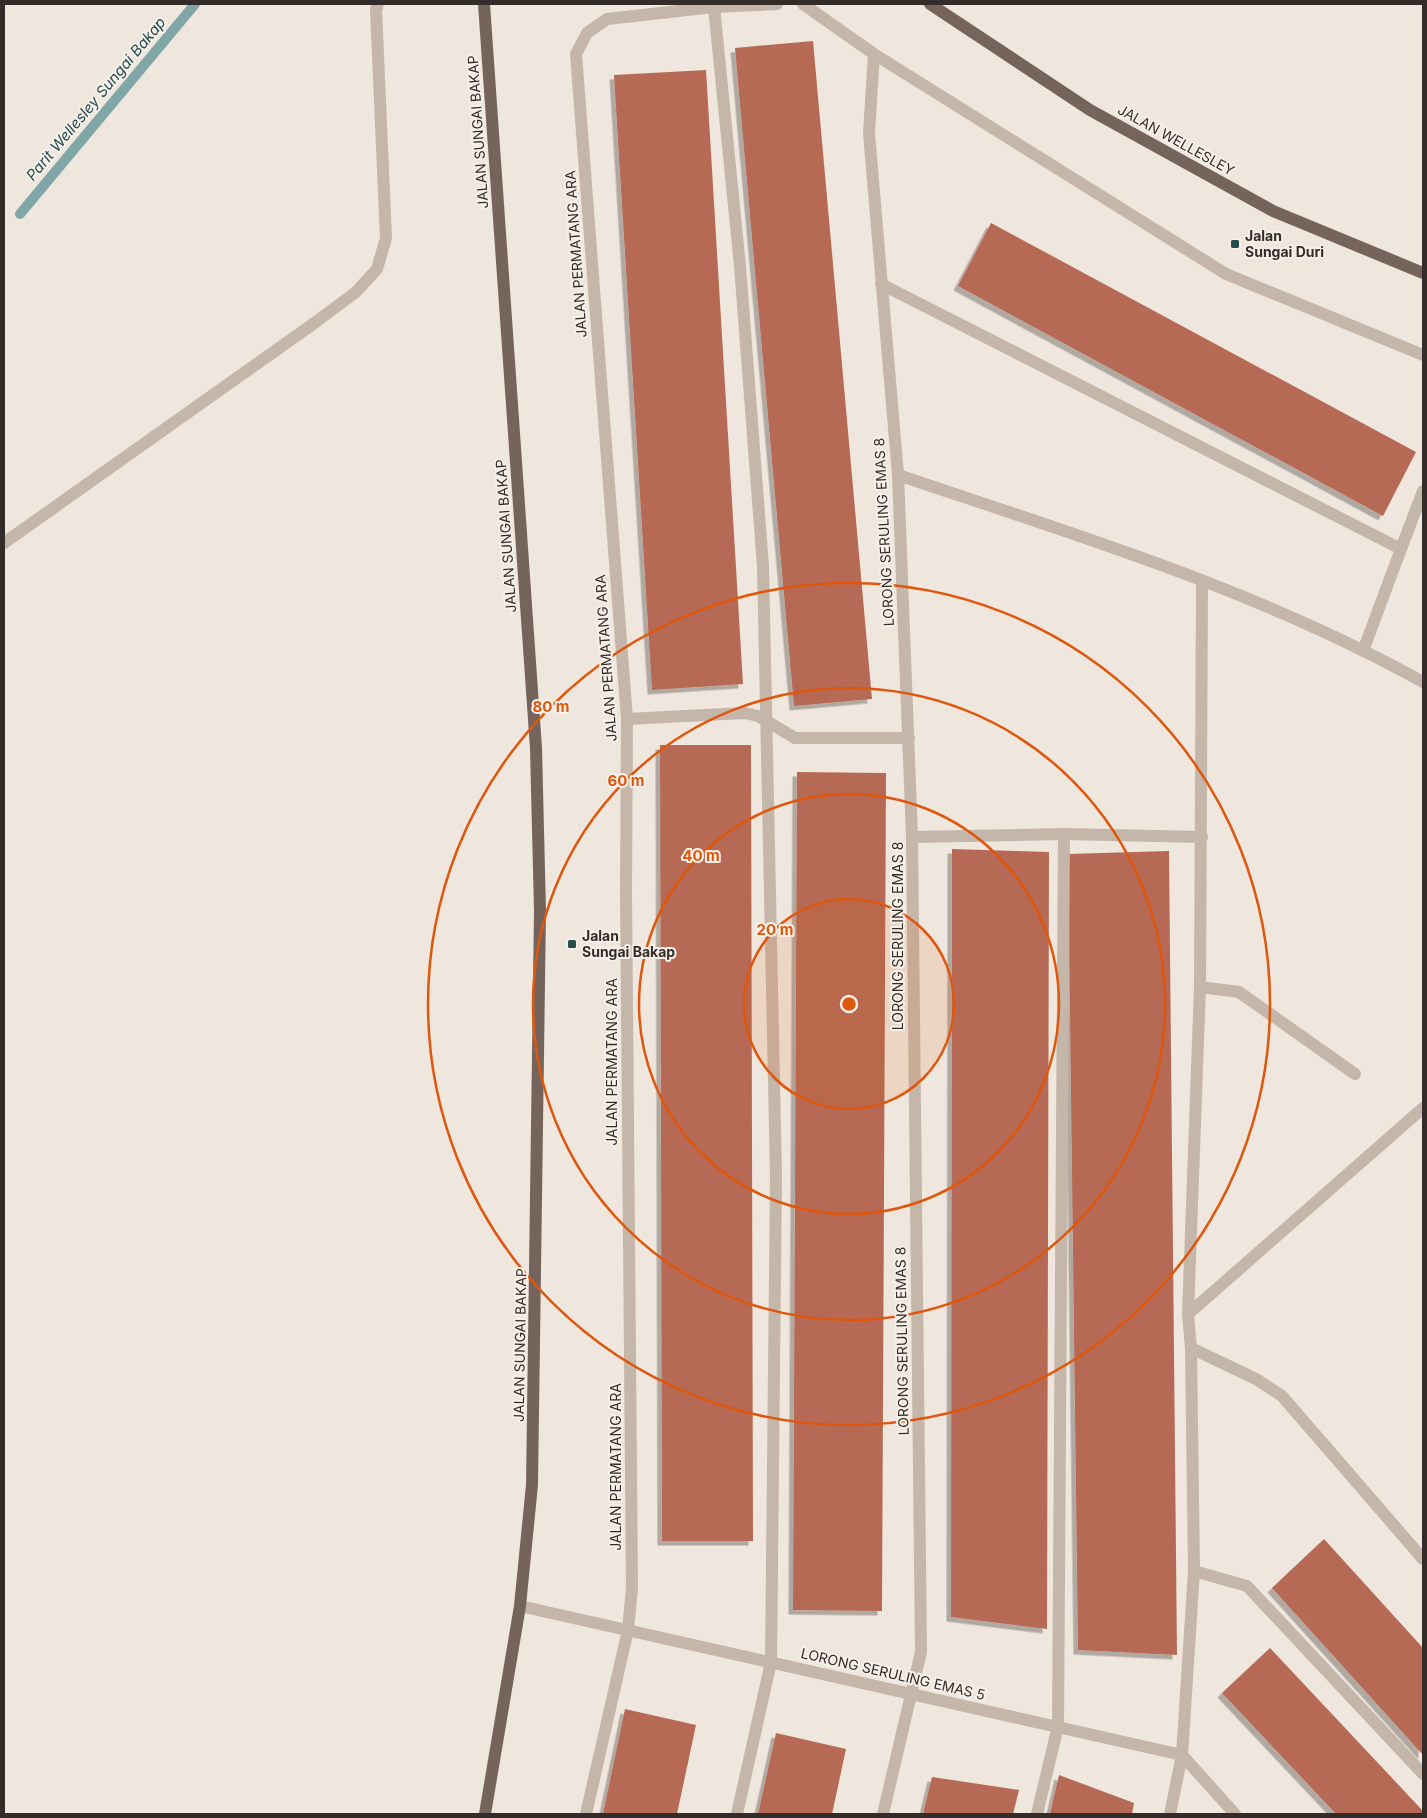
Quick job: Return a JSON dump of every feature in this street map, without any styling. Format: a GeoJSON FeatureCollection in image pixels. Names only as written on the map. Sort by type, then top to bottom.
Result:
{"type":"FeatureCollection","features":[{"type":"Feature","properties":{"kind":"main road","name":"JALAN SUNGAI BAKAP"},"geometry":{"type":"LineString","coordinates":[[484,4],[537,767],[540,921],[532,1484],[520,1606],[485,1814]]}},
{"type":"Feature","properties":{"kind":"main road","name":"JALAN WELLESLEY"},"geometry":{"type":"LineString","coordinates":[[930,4],[1090,110],[1264,206],[1423,273]]}},
{"type":"Feature","properties":{"kind":"street"},"geometry":{"type":"LineString","coordinates":[[4,543],[313,324],[356,292],[377,270],[386,238],[376,10],[378,4]]}},
{"type":"Feature","properties":{"kind":"street"},"geometry":{"type":"LineString","coordinates":[[737,1814],[771,1662],[776,1176],[767,723],[760,528],[740,266],[714,7],[777,4]]}},
{"type":"Feature","properties":{"kind":"street"},"geometry":{"type":"LineString","coordinates":[[803,4],[874,54],[1226,274],[1423,355]]}},
{"type":"Feature","properties":{"kind":"street","name":"JALAN PERMATANG ARA"},"geometry":{"type":"LineString","coordinates":[[586,1814],[628,1630],[632,1588],[626,892],[627,718],[576,54],[587,33],[607,19],[714,7]]}},
{"type":"Feature","properties":{"kind":"street","name":"LORONG SERULING EMAS 8"},"geometry":{"type":"LineString","coordinates":[[874,54],[869,133],[898,475],[912,837],[921,1652],[883,1814]]}},
{"type":"Feature","properties":{"kind":"street"},"geometry":{"type":"LineString","coordinates":[[882,284],[1401,549]]}},
{"type":"Feature","properties":{"kind":"street"},"geometry":{"type":"LineString","coordinates":[[898,475],[1155,562],[1321,630],[1423,682]]}},
{"type":"Feature","properties":{"kind":"street"},"geometry":{"type":"LineString","coordinates":[[1363,651],[1423,491]]}},
{"type":"Feature","properties":{"kind":"street"},"geometry":{"type":"LineString","coordinates":[[1170,1814],[1182,1755],[1194,1571],[1191,1348],[1188,1314],[1200,987],[1202,582]]}},
{"type":"Feature","properties":{"kind":"street"},"geometry":{"type":"LineString","coordinates":[[627,718],[745,713],[758,716],[795,738],[909,738]]}},
{"type":"Feature","properties":{"kind":"street"},"geometry":{"type":"LineString","coordinates":[[912,837],[1064,834],[1202,837]]}},
{"type":"Feature","properties":{"kind":"street"},"geometry":{"type":"LineString","coordinates":[[1037,1814],[1058,1726],[1064,834]]}},
{"type":"Feature","properties":{"kind":"street"},"geometry":{"type":"LineString","coordinates":[[1200,987],[1240,992],[1355,1074]]}},
{"type":"Feature","properties":{"kind":"street"},"geometry":{"type":"LineString","coordinates":[[1188,1314],[1423,1108]]}},
{"type":"Feature","properties":{"kind":"street"},"geometry":{"type":"LineString","coordinates":[[1191,1348],[1256,1379],[1282,1396],[1423,1559]]}},
{"type":"Feature","properties":{"kind":"street"},"geometry":{"type":"LineString","coordinates":[[1194,1571],[1247,1586],[1423,1774]]}},
{"type":"Feature","properties":{"kind":"street","name":"LORONG SERULING EMAS 5"},"geometry":{"type":"LineString","coordinates":[[520,1606],[1182,1755]]}},
{"type":"Feature","properties":{"kind":"street"},"geometry":{"type":"LineString","coordinates":[[1182,1755],[1236,1814]]}},
{"type":"Feature","properties":{"kind":"building"},"geometry":{"type":"Polygon","coordinates":[[[813,41],[872,699],[794,706],[735,48],[813,41]]]}},
{"type":"Feature","properties":{"kind":"building"},"geometry":{"type":"Polygon","coordinates":[[[706,70],[743,684],[652,690],[614,75],[706,70]]]}},
{"type":"Feature","properties":{"kind":"building"},"geometry":{"type":"Polygon","coordinates":[[[991,223],[1416,452],[1383,516],[958,286],[991,223]]]}},
{"type":"Feature","properties":{"kind":"building"},"geometry":{"type":"Polygon","coordinates":[[[660,745],[751,745],[753,1541],[662,1541],[660,745]]]}},
{"type":"Feature","properties":{"kind":"building"},"geometry":{"type":"Polygon","coordinates":[[[797,772],[886,773],[882,1611],[793,1610],[797,772]]]}},
{"type":"Feature","properties":{"kind":"building"},"geometry":{"type":"Polygon","coordinates":[[[952,849],[1049,852],[1047,1629],[951,1617],[952,849]]]}},
{"type":"Feature","properties":{"kind":"building"},"geometry":{"type":"Polygon","coordinates":[[[1169,851],[1177,1655],[1078,1650],[1068,854],[1169,851]]]}},
{"type":"Feature","properties":{"kind":"building"},"geometry":{"type":"Polygon","coordinates":[[[1324,1539],[1423,1648],[1423,1755],[1272,1588],[1324,1539]]]}},
{"type":"Feature","properties":{"kind":"building"},"geometry":{"type":"Polygon","coordinates":[[[1270,1648],[1423,1811],[1423,1814],[1336,1814],[1222,1693],[1270,1648]]]}},
{"type":"Feature","properties":{"kind":"building"},"geometry":{"type":"Polygon","coordinates":[[[625,1709],[696,1725],[677,1814],[603,1814],[625,1709]]]}},
{"type":"Feature","properties":{"kind":"building"},"geometry":{"type":"Polygon","coordinates":[[[776,1733],[846,1749],[832,1814],[758,1814],[776,1733]]]}},
{"type":"Feature","properties":{"kind":"building"},"geometry":{"type":"Polygon","coordinates":[[[1059,1775],[1134,1803],[1132,1814],[1050,1814],[1059,1775]]]}},
{"type":"Feature","properties":{"kind":"building"},"geometry":{"type":"Polygon","coordinates":[[[932,1777],[1019,1790],[1013,1814],[923,1814],[932,1777]]]}},
{"type":"Feature","properties":{"kind":"waterway","name":"Parit Wellesley Sungai Bakap"},"geometry":{"type":"LineString","coordinates":[[20,214],[195,4]]}},
{"type":"Feature","properties":{"kind":"place","name":"Jalan Sungai Duri"},"geometry":{"type":"Point","coordinates":[1235,244]}},
{"type":"Feature","properties":{"kind":"place","name":"Jalan Sungai Bakap"},"geometry":{"type":"Point","coordinates":[572,944]}}]}
